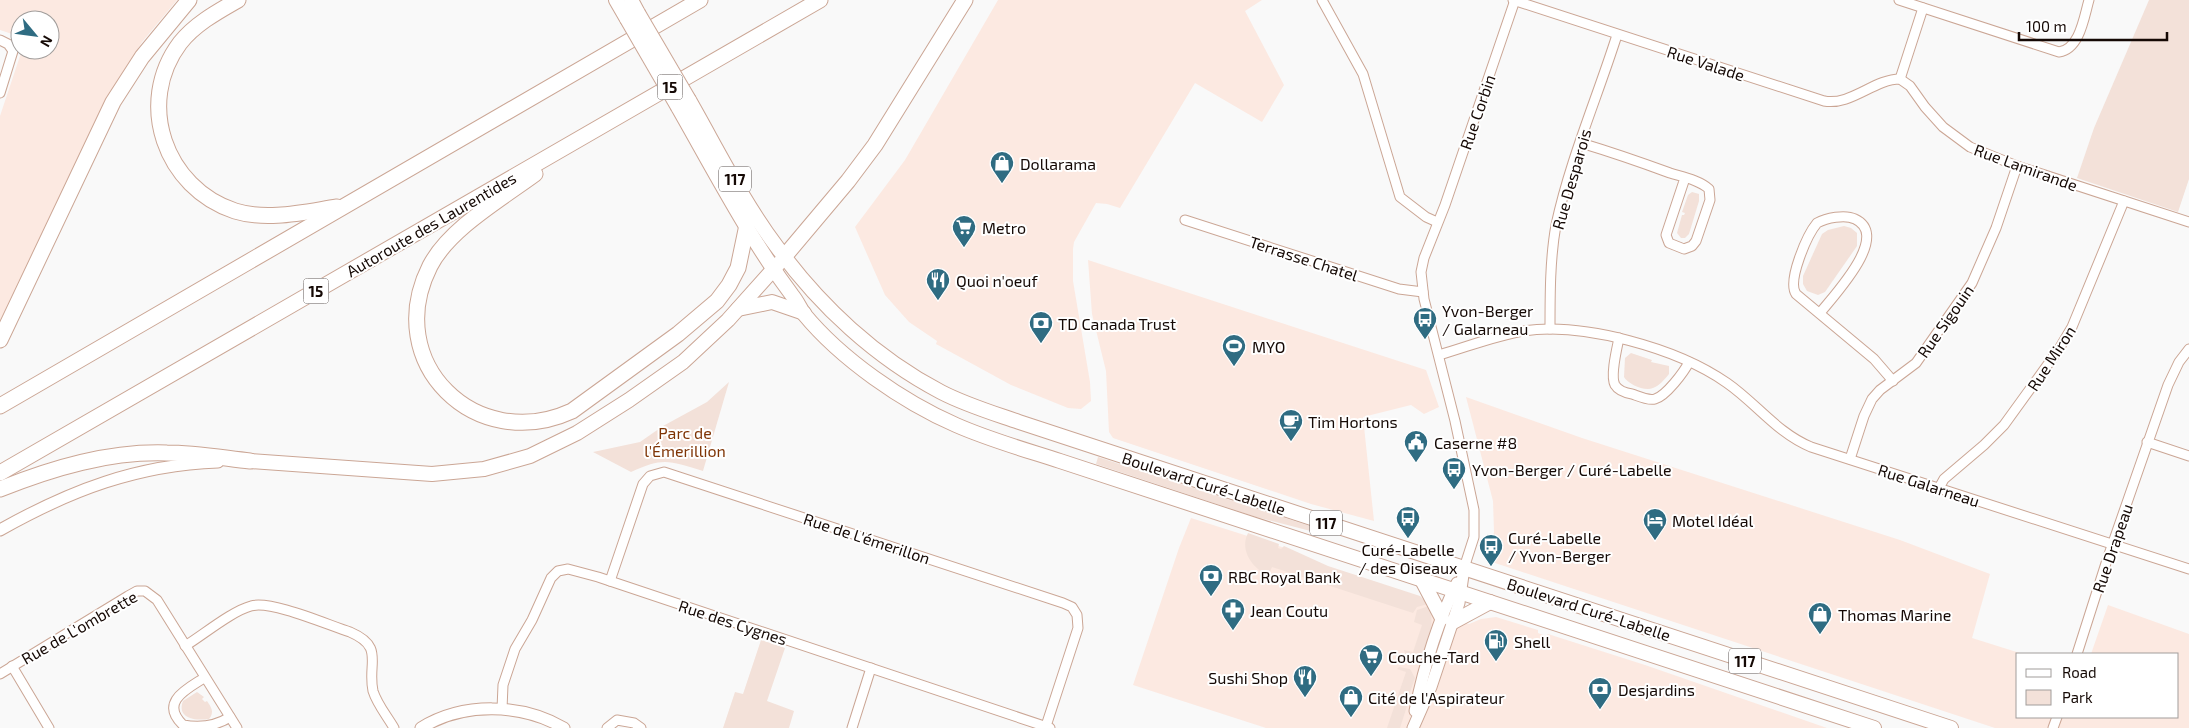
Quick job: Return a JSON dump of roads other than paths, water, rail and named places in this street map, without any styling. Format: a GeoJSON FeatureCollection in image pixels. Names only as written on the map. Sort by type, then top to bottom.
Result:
{"type":"FeatureCollection","features":[{"type":"Feature","properties":{"kind":"highway"},"geometry":{"type":"LineString","coordinates":[[0,340],[113,102],[142,56],[189,0]]}},
{"type":"Feature","properties":{"kind":"highway"},"geometry":{"type":"LineString","coordinates":[[238,0],[194,28],[170,59],[161,84],[158,108],[161,131],[169,154],[183,176],[194,188],[235,211],[273,215],[346,206]]}},
{"type":"Feature","properties":{"kind":"highway"},"geometry":{"type":"LineString","coordinates":[[0,406],[700,0]]}},
{"type":"Feature","properties":{"kind":"highway","name":"Autoroute des Laurentides"},"geometry":{"type":"LineString","coordinates":[[0,473],[820,0]]}},
{"type":"Feature","properties":{"kind":"highway"},"geometry":{"type":"LineString","coordinates":[[784,257],[857,170],[875,145],[965,0]]}},
{"type":"Feature","properties":{"kind":"highway"},"geometry":{"type":"LineString","coordinates":[[590,133],[451,237],[435,257],[425,276],[419,294],[416,318],[416,328],[422,352],[436,381],[466,407],[498,420],[520,423],[552,419],[580,406],[692,323],[717,301],[729,285],[738,268],[746,225]]}},
{"type":"Feature","properties":{"kind":"highway"},"geometry":{"type":"LineString","coordinates":[[0,489],[67,466],[123,455],[167,453],[250,461]]}},
{"type":"Feature","properties":{"kind":"main road","name":"Boulevard Curé-Labelle"},"geometry":{"type":"LineString","coordinates":[[616,0],[632,16],[683,103],[784,257],[831,309],[864,340],[904,370],[951,397],[1019,422],[1951,728]]}},
{"type":"Feature","properties":{"kind":"main road","name":"Boulevard Curé-Labelle"},"geometry":{"type":"LineString","coordinates":[[631,0],[632,16]]}},
{"type":"Feature","properties":{"kind":"main road","name":"Boulevard Curé-Labelle"},"geometry":{"type":"LineString","coordinates":[[683,103],[746,225],[773,269],[804,313],[838,347],[878,379],[918,406],[955,425],[1874,728]]}},
{"type":"Feature","properties":{"kind":"main road"},"geometry":{"type":"LineString","coordinates":[[250,461],[432,474],[471,471],[518,460],[566,440],[650,385],[689,356],[738,310],[784,257]]}},
{"type":"Feature","properties":{"kind":"main road"},"geometry":{"type":"LineString","coordinates":[[738,310],[772,302],[804,313]]}},
{"type":"Feature","properties":{"kind":"main road"},"geometry":{"type":"LineString","coordinates":[[1422,580],[1447,620],[1490,602]]}},
{"type":"Feature","properties":{"kind":"street"},"geometry":{"type":"LineString","coordinates":[[1322,0],[1363,74],[1400,197],[1426,217],[1437,222]]}},
{"type":"Feature","properties":{"kind":"street","name":"Rue Corbin"},"geometry":{"type":"LineString","coordinates":[[1464,568],[1474,537],[1474,510],[1423,292],[1421,267],[1514,0]]}},
{"type":"Feature","properties":{"kind":"street","name":"Rue Valade"},"geometry":{"type":"LineString","coordinates":[[1514,0],[1824,101],[1839,101],[1884,82],[1900,79]]}},
{"type":"Feature","properties":{"kind":"street"},"geometry":{"type":"LineString","coordinates":[[1899,0],[2059,52],[2068,50],[2075,42],[2089,0]]}},
{"type":"Feature","properties":{"kind":"street"},"geometry":{"type":"LineString","coordinates":[[1900,79],[1923,8]]}},
{"type":"Feature","properties":{"kind":"street","name":"Rue Desparois"},"geometry":{"type":"LineString","coordinates":[[1550,329],[1552,259],[1556,227],[1581,143],[1617,35]]}},
{"type":"Feature","properties":{"kind":"street"},"geometry":{"type":"LineString","coordinates":[[0,40],[8,44],[13,51],[0,93]]}},
{"type":"Feature","properties":{"kind":"street","name":"Rue Lamirande"},"geometry":{"type":"LineString","coordinates":[[1900,79],[1909,84],[1929,112],[1957,138],[1977,150],[2017,166],[2189,222]]}},
{"type":"Feature","properties":{"kind":"street"},"geometry":{"type":"LineString","coordinates":[[1581,143],[1685,178],[1709,189],[1711,195],[1696,241],[1692,246],[1684,249],[1669,243],[1666,235],[1685,178]]}},
{"type":"Feature","properties":{"kind":"street","name":"Rue Sigouin"},"geometry":{"type":"LineString","coordinates":[[1850,459],[1864,416],[1872,399],[1880,390],[1916,363],[1972,283],[1996,228],[2017,166]]}},
{"type":"Feature","properties":{"kind":"street","name":"Rue Miron"},"geometry":{"type":"LineString","coordinates":[[1939,488],[1944,479],[2004,425],[2059,349],[2075,320],[2124,201]]}},
{"type":"Feature","properties":{"kind":"street"},"geometry":{"type":"LineString","coordinates":[[1820,313],[1866,248],[1868,237],[1864,228],[1851,218],[1828,219],[1817,223],[1809,236],[1794,274],[1792,282],[1794,291],[1820,313],[1874,358],[1893,381]]}},
{"type":"Feature","properties":{"kind":"street","name":"Terrasse Chatel"},"geometry":{"type":"LineString","coordinates":[[1185,220],[1399,289],[1423,292]]}},
{"type":"Feature","properties":{"kind":"street","name":"Rue Galarneau"},"geometry":{"type":"LineString","coordinates":[[1439,355],[1504,335],[1550,329],[1586,331],[1619,338],[1689,362],[1717,376],[1738,390],[1792,438],[1811,447],[2189,569]]}},
{"type":"Feature","properties":{"kind":"street"},"geometry":{"type":"LineString","coordinates":[[1619,338],[1614,382],[1617,387],[1629,394],[1648,399],[1657,398],[1679,377],[1689,362]]}},
{"type":"Feature","properties":{"kind":"street","name":"Rue Drapeau"},"geometry":{"type":"LineString","coordinates":[[2077,653],[2147,442],[2168,386],[2179,362],[2189,349]]}},
{"type":"Feature","properties":{"kind":"street"},"geometry":{"type":"LineString","coordinates":[[2147,442],[2189,456]]}},
{"type":"Feature","properties":{"kind":"street"},"geometry":{"type":"LineString","coordinates":[[0,530],[70,494],[124,476],[166,466],[250,461]]}},
{"type":"Feature","properties":{"kind":"street","name":"Rue de L'émerillon"},"geometry":{"type":"LineString","coordinates":[[610,581],[643,484],[650,476],[664,472],[1020,589],[1069,606],[1074,610],[1078,618],[1078,628],[1048,727]]}},
{"type":"Feature","properties":{"kind":"street"},"geometry":{"type":"LineString","coordinates":[[1413,728],[1420,684],[1447,620],[1464,568]]}},
{"type":"Feature","properties":{"kind":"street","name":"Rue des Cygnes"},"geometry":{"type":"LineString","coordinates":[[502,710],[503,685],[515,649],[553,575],[562,570],[571,569],[1048,727]]}},
{"type":"Feature","properties":{"kind":"street","name":"Rue de L'ombrette"},"geometry":{"type":"LineString","coordinates":[[0,674],[128,596],[140,591],[148,592],[154,597],[237,728]]}},
{"type":"Feature","properties":{"kind":"street"},"geometry":{"type":"LineString","coordinates":[[185,646],[242,610],[255,605],[272,606],[350,632],[366,641],[372,650],[374,692],[394,728]]}},
{"type":"Feature","properties":{"kind":"street"},"geometry":{"type":"LineString","coordinates":[[12,666],[50,728]]}},
{"type":"Feature","properties":{"kind":"street"},"geometry":{"type":"LineString","coordinates":[[852,728],[871,668]]}},
{"type":"Feature","properties":{"kind":"street"},"geometry":{"type":"LineString","coordinates":[[204,678],[177,696],[174,705],[177,716],[183,725],[194,726],[216,725],[230,717]]}},
{"type":"Feature","properties":{"kind":"street"},"geometry":{"type":"LineString","coordinates":[[421,728],[455,714],[482,709],[530,714],[564,728]]}},
{"type":"Feature","properties":{"kind":"street"},"geometry":{"type":"LineString","coordinates":[[607,728],[616,720],[634,723],[641,728]]}},
{"type":"Feature","properties":{"kind":"place","name":"Dollarama"},"geometry":{"type":"Point","coordinates":[1002,184]}},
{"type":"Feature","properties":{"kind":"place","name":"Metro"},"geometry":{"type":"Point","coordinates":[964,248]}},
{"type":"Feature","properties":{"kind":"place","name":"Quoi n'oeuf"},"geometry":{"type":"Point","coordinates":[938,301]}},
{"type":"Feature","properties":{"kind":"place","name":"Yvon-Berger / Galarneau"},"geometry":{"type":"Point","coordinates":[1425,340]}},
{"type":"Feature","properties":{"kind":"place","name":"TD Canada Trust"},"geometry":{"type":"Point","coordinates":[1041,344]}},
{"type":"Feature","properties":{"kind":"place","name":"MYO"},"geometry":{"type":"Point","coordinates":[1234,367]}},
{"type":"Feature","properties":{"kind":"place","name":"Tim Hortons"},"geometry":{"type":"Point","coordinates":[1291,442]}},
{"type":"Feature","properties":{"kind":"place","name":"Caserne #8"},"geometry":{"type":"Point","coordinates":[1416,463]}},
{"type":"Feature","properties":{"kind":"place","name":"Yvon-Berger / Curé-Labelle"},"geometry":{"type":"Point","coordinates":[1454,490]}},
{"type":"Feature","properties":{"kind":"place","name":"Curé-Labelle / des Oiseaux"},"geometry":{"type":"Point","coordinates":[1408,539]}},
{"type":"Feature","properties":{"kind":"place","name":"Motel Idéal"},"geometry":{"type":"Point","coordinates":[1655,541]}},
{"type":"Feature","properties":{"kind":"place","name":"Curé-Labelle / Yvon-Berger"},"geometry":{"type":"Point","coordinates":[1491,567]}},
{"type":"Feature","properties":{"kind":"place","name":"RBC Royal Bank"},"geometry":{"type":"Point","coordinates":[1211,597]}},
{"type":"Feature","properties":{"kind":"place","name":"Jean Coutu"},"geometry":{"type":"Point","coordinates":[1233,631]}},
{"type":"Feature","properties":{"kind":"place","name":"Thomas Marine"},"geometry":{"type":"Point","coordinates":[1820,635]}},
{"type":"Feature","properties":{"kind":"place","name":"Shell"},"geometry":{"type":"Point","coordinates":[1496,662]}},
{"type":"Feature","properties":{"kind":"place","name":"Couche-Tard"},"geometry":{"type":"Point","coordinates":[1371,677]}},
{"type":"Feature","properties":{"kind":"place","name":"Sushi Shop"},"geometry":{"type":"Point","coordinates":[1305,698]}},
{"type":"Feature","properties":{"kind":"place","name":"Desjardins"},"geometry":{"type":"Point","coordinates":[1600,710]}},
{"type":"Feature","properties":{"kind":"place","name":"Cité de l'Aspirateur"},"geometry":{"type":"Point","coordinates":[1351,718]}},
{"type":"Feature","properties":{"kind":"park label","name":"Parc de l'Émerillion"},"geometry":{"type":"Point","coordinates":[685,441]}}]}
